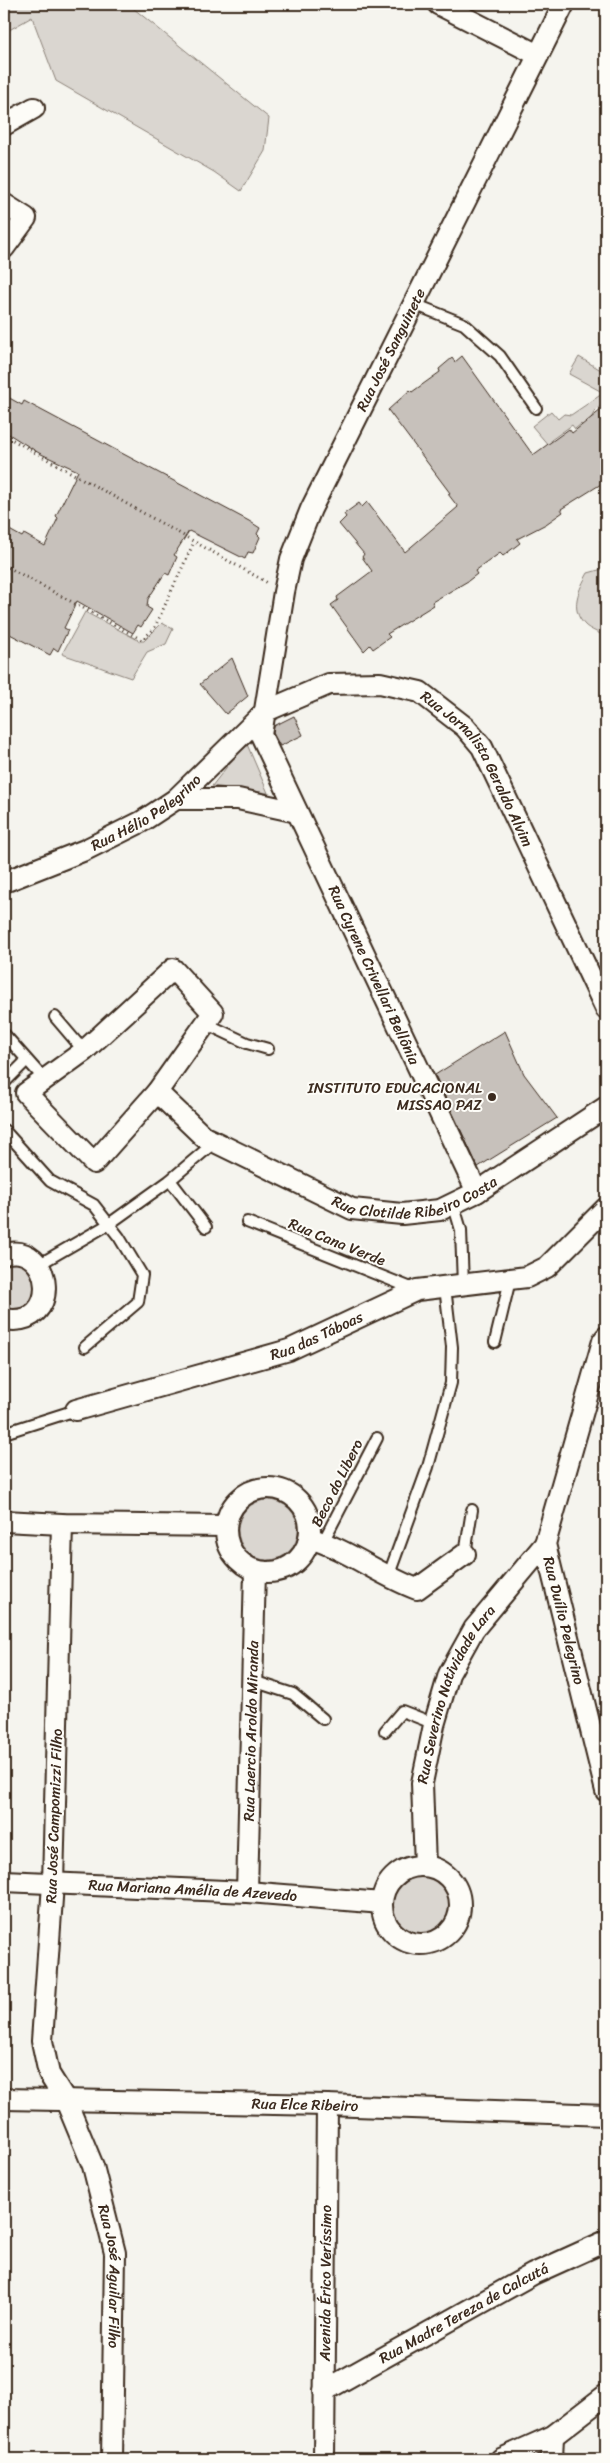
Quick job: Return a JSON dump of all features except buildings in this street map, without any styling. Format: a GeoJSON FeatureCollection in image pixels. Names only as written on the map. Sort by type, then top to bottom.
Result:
{"type":"FeatureCollection","features":[{"type":"Feature","properties":{"kind":"street"},"geometry":{"type":"LineString","coordinates":[[438,4],[538,55]]}},
{"type":"Feature","properties":{"kind":"street","name":"Rua José Sanguinete"},"geometry":{"type":"LineString","coordinates":[[266,711],[284,592],[291,559],[311,509],[564,4]]}},
{"type":"Feature","properties":{"kind":"street"},"geometry":{"type":"LineString","coordinates":[[4,124],[34,108]]}},
{"type":"Feature","properties":{"kind":"street"},"geometry":{"type":"LineString","coordinates":[[4,204],[26,218],[4,248]]}},
{"type":"Feature","properties":{"kind":"street","name":"Rua Jornalista Geraldo Alvim"},"geometry":{"type":"LineString","coordinates":[[266,711],[329,684],[380,683],[420,692],[465,727],[482,747],[604,996]]}},
{"type":"Feature","properties":{"kind":"street","name":"Rua Hélio Pelegrino"},"geometry":{"type":"LineString","coordinates":[[4,882],[85,850],[141,822],[176,799],[266,711]]}},
{"type":"Feature","properties":{"kind":"street","name":"Rua Cyrene Crivellari Bellônia"},"geometry":{"type":"LineString","coordinates":[[266,711],[261,735],[477,1192]]}},
{"type":"Feature","properties":{"kind":"street"},"geometry":{"type":"LineString","coordinates":[[176,799],[238,799],[297,812]]}},
{"type":"Feature","properties":{"kind":"street"},"geometry":{"type":"LineString","coordinates":[[173,969],[213,1013],[207,1024],[158,1092],[94,1163],[26,1093],[84,1051],[173,969]]}},
{"type":"Feature","properties":{"kind":"street","name":"Rua Clotilde Ribeiro Costa"},"geometry":{"type":"LineString","coordinates":[[158,1092],[204,1136],[215,1142],[352,1209],[402,1214],[440,1210],[477,1192],[606,1107]]}},
{"type":"Feature","properties":{"kind":"street","name":"Rua das Táboas"},"geometry":{"type":"LineString","coordinates":[[76,1410],[289,1350],[417,1290],[527,1277],[547,1267],[606,1208]]}},
{"type":"Feature","properties":{"kind":"street"},"geometry":{"type":"LineString","coordinates":[[4,1254],[19,1253],[29,1257],[44,1274],[46,1286],[45,1296],[40,1306],[32,1314],[22,1319],[4,1319]]}},
{"type":"Feature","properties":{"kind":"street","name":"Rua Duílio Pelegrino"},"geometry":{"type":"LineString","coordinates":[[606,1337],[603,1341],[545,1544],[606,1791]]}},
{"type":"Feature","properties":{"kind":"street"},"geometry":{"type":"LineString","coordinates":[[316,1540],[295,1562],[283,1569],[269,1572],[255,1570],[242,1563],[232,1553],[226,1540],[225,1526],[229,1512],[236,1501],[247,1492],[260,1488],[274,1487],[287,1492],[298,1500],[306,1511],[316,1540],[388,1577],[417,1589],[465,1554]]}},
{"type":"Feature","properties":{"kind":"street"},"geometry":{"type":"LineString","coordinates":[[4,1521],[62,1524],[225,1526]]}},
{"type":"Feature","properties":{"kind":"street","name":"Rua José Campomizzi Filho"},"geometry":{"type":"LineString","coordinates":[[62,1524],[53,1884],[42,2041],[49,2074],[66,2101]]}},
{"type":"Feature","properties":{"kind":"street","name":"Rua Severino Natividade Lara"},"geometry":{"type":"LineString","coordinates":[[425,1866],[422,1783],[434,1724],[449,1674],[474,1629],[545,1544]]}},
{"type":"Feature","properties":{"kind":"street","name":"Rua Laercio Aroldo Miranda"},"geometry":{"type":"LineString","coordinates":[[247,1892],[255,1570]]}},
{"type":"Feature","properties":{"kind":"street"},"geometry":{"type":"LineString","coordinates":[[412,1866],[425,1866],[437,1869],[448,1876],[456,1886],[460,1897],[461,1910],[457,1923],[448,1934],[431,1943],[411,1943],[399,1938],[390,1928],[383,1916],[382,1902],[385,1890],[391,1880],[401,1871],[412,1866]]}},
{"type":"Feature","properties":{"kind":"street","name":"Rua Mariana Amélia de Azevedo"},"geometry":{"type":"LineString","coordinates":[[4,1881],[247,1892],[382,1902]]}},
{"type":"Feature","properties":{"kind":"street","name":"Rua Elce Ribeiro"},"geometry":{"type":"LineString","coordinates":[[4,2099],[327,2105],[606,2115]]}},
{"type":"Feature","properties":{"kind":"street","name":"Rua José Aguilar Filho"},"geometry":{"type":"LineString","coordinates":[[66,2101],[93,2166],[115,2253],[112,2459]]}},
{"type":"Feature","properties":{"kind":"street","name":"Avenida Érico Veríssimo"},"geometry":{"type":"LineString","coordinates":[[324,2459],[327,2105]]}},
{"type":"Feature","properties":{"kind":"street","name":"Rua Madre Tereza de Calcutá"},"geometry":{"type":"LineString","coordinates":[[324,2390],[532,2274],[606,2241]]}},
{"type":"Feature","properties":{"kind":"street"},"geometry":{"type":"LineString","coordinates":[[500,2459],[553,2436],[606,2395]]}},
{"type":"Feature","properties":{"kind":"street"},"geometry":{"type":"LineString","coordinates":[[552,2459],[553,2436]]}},
{"type":"Feature","properties":{"kind":"lane"},"geometry":{"type":"LineString","coordinates":[[414,304],[464,324],[500,356],[536,408]]}},
{"type":"Feature","properties":{"kind":"lane"},"geometry":{"type":"LineString","coordinates":[[55,1017],[84,1051]]}},
{"type":"Feature","properties":{"kind":"lane"},"geometry":{"type":"LineString","coordinates":[[207,1024],[247,1043],[268,1049]]}},
{"type":"Feature","properties":{"kind":"lane"},"geometry":{"type":"LineString","coordinates":[[4,1037],[5,1035],[44,1079]]}},
{"type":"Feature","properties":{"kind":"lane"},"geometry":{"type":"LineString","coordinates":[[6,1081],[27,1060]]}},
{"type":"Feature","properties":{"kind":"lane"},"geometry":{"type":"LineString","coordinates":[[4,1130],[50,1180],[94,1205],[109,1224],[142,1275],[138,1302],[85,1347]]}},
{"type":"Feature","properties":{"kind":"lane"},"geometry":{"type":"LineString","coordinates":[[38,1265],[109,1224],[170,1180],[215,1142]]}},
{"type":"Feature","properties":{"kind":"lane"},"geometry":{"type":"LineString","coordinates":[[170,1180],[206,1227]]}},
{"type":"Feature","properties":{"kind":"lane"},"geometry":{"type":"LineString","coordinates":[[388,1577],[428,1467],[451,1384],[454,1286],[461,1230],[453,1203]]}},
{"type":"Feature","properties":{"kind":"lane","name":"Rua Cana Verde"},"geometry":{"type":"LineString","coordinates":[[247,1222],[417,1290]]}},
{"type":"Feature","properties":{"kind":"lane"},"geometry":{"type":"LineString","coordinates":[[495,1342],[510,1280]]}},
{"type":"Feature","properties":{"kind":"lane","name":"Rua das Táboas"},"geometry":{"type":"LineString","coordinates":[[4,1433],[76,1410]]}},
{"type":"Feature","properties":{"kind":"lane","name":"Beco do Libero"},"geometry":{"type":"LineString","coordinates":[[316,1540],[377,1438]]}},
{"type":"Feature","properties":{"kind":"lane"},"geometry":{"type":"LineString","coordinates":[[465,1554],[472,1510]]}},
{"type":"Feature","properties":{"kind":"lane"},"geometry":{"type":"LineString","coordinates":[[253,1681],[293,1694],[323,1719]]}},
{"type":"Feature","properties":{"kind":"lane"},"geometry":{"type":"LineString","coordinates":[[386,1731],[402,1711],[434,1724]]}},
{"type":"Feature","properties":{"kind":"path"},"geometry":{"type":"LineString","coordinates":[[4,435],[284,592]]}},
{"type":"Feature","properties":{"kind":"path"},"geometry":{"type":"LineString","coordinates":[[4,565],[142,640],[154,629],[194,542]]}},
{"type":"Feature","properties":{"kind":"shaded area"},"geometry":{"type":"Polygon","coordinates":[[[4,4],[128,4],[269,118],[265,151],[241,191],[214,172],[56,81],[32,17],[4,33],[4,4]]]}},
{"type":"Feature","properties":{"kind":"shaded area"},"geometry":{"type":"Polygon","coordinates":[[[579,357],[606,373],[606,386],[602,392],[569,374],[579,357]]]}},
{"type":"Feature","properties":{"kind":"shaded area"},"geometry":{"type":"Polygon","coordinates":[[[602,394],[606,400],[595,411],[590,420],[606,437],[602,442],[606,447],[604,452],[581,424],[575,429],[572,425],[551,440],[553,444],[549,446],[532,426],[551,411],[558,419],[564,414],[571,415],[602,394]]]}},
{"type":"Feature","properties":{"kind":"shaded area"},"geometry":{"type":"Polygon","coordinates":[[[606,568],[606,637],[585,625],[580,619],[577,612],[577,599],[588,573],[606,568]]]}},
{"type":"Feature","properties":{"kind":"shaded area"},"geometry":{"type":"Polygon","coordinates":[[[85,612],[140,641],[144,641],[162,623],[173,629],[166,644],[147,652],[131,678],[62,654],[85,612]]]}},
{"type":"Feature","properties":{"kind":"shaded area"},"geometry":{"type":"Polygon","coordinates":[[[246,742],[268,793],[212,786],[246,742]]]}},
{"type":"Feature","properties":{"kind":"shaded area"},"geometry":{"type":"Polygon","coordinates":[[[4,1261],[26,1263],[39,1285],[28,1309],[4,1312],[4,1261]]]}},
{"type":"Feature","properties":{"kind":"shaded area"},"geometry":{"type":"Polygon","coordinates":[[[268,1500],[285,1505],[293,1513],[298,1530],[293,1547],[285,1555],[268,1560],[251,1555],[243,1547],[238,1530],[243,1513],[251,1505],[268,1500]]]}},
{"type":"Feature","properties":{"kind":"shaded area"},"geometry":{"type":"Polygon","coordinates":[[[416,1876],[428,1876],[443,1884],[451,1899],[451,1911],[443,1926],[428,1934],[416,1934],[401,1926],[393,1911],[393,1899],[401,1884],[416,1876]]]}},
{"type":"Feature","properties":{"kind":"place","name":"INSTITUTO EDUCACIONAL MISSAO PAZ"},"geometry":{"type":"Point","coordinates":[492,1097]}}]}
